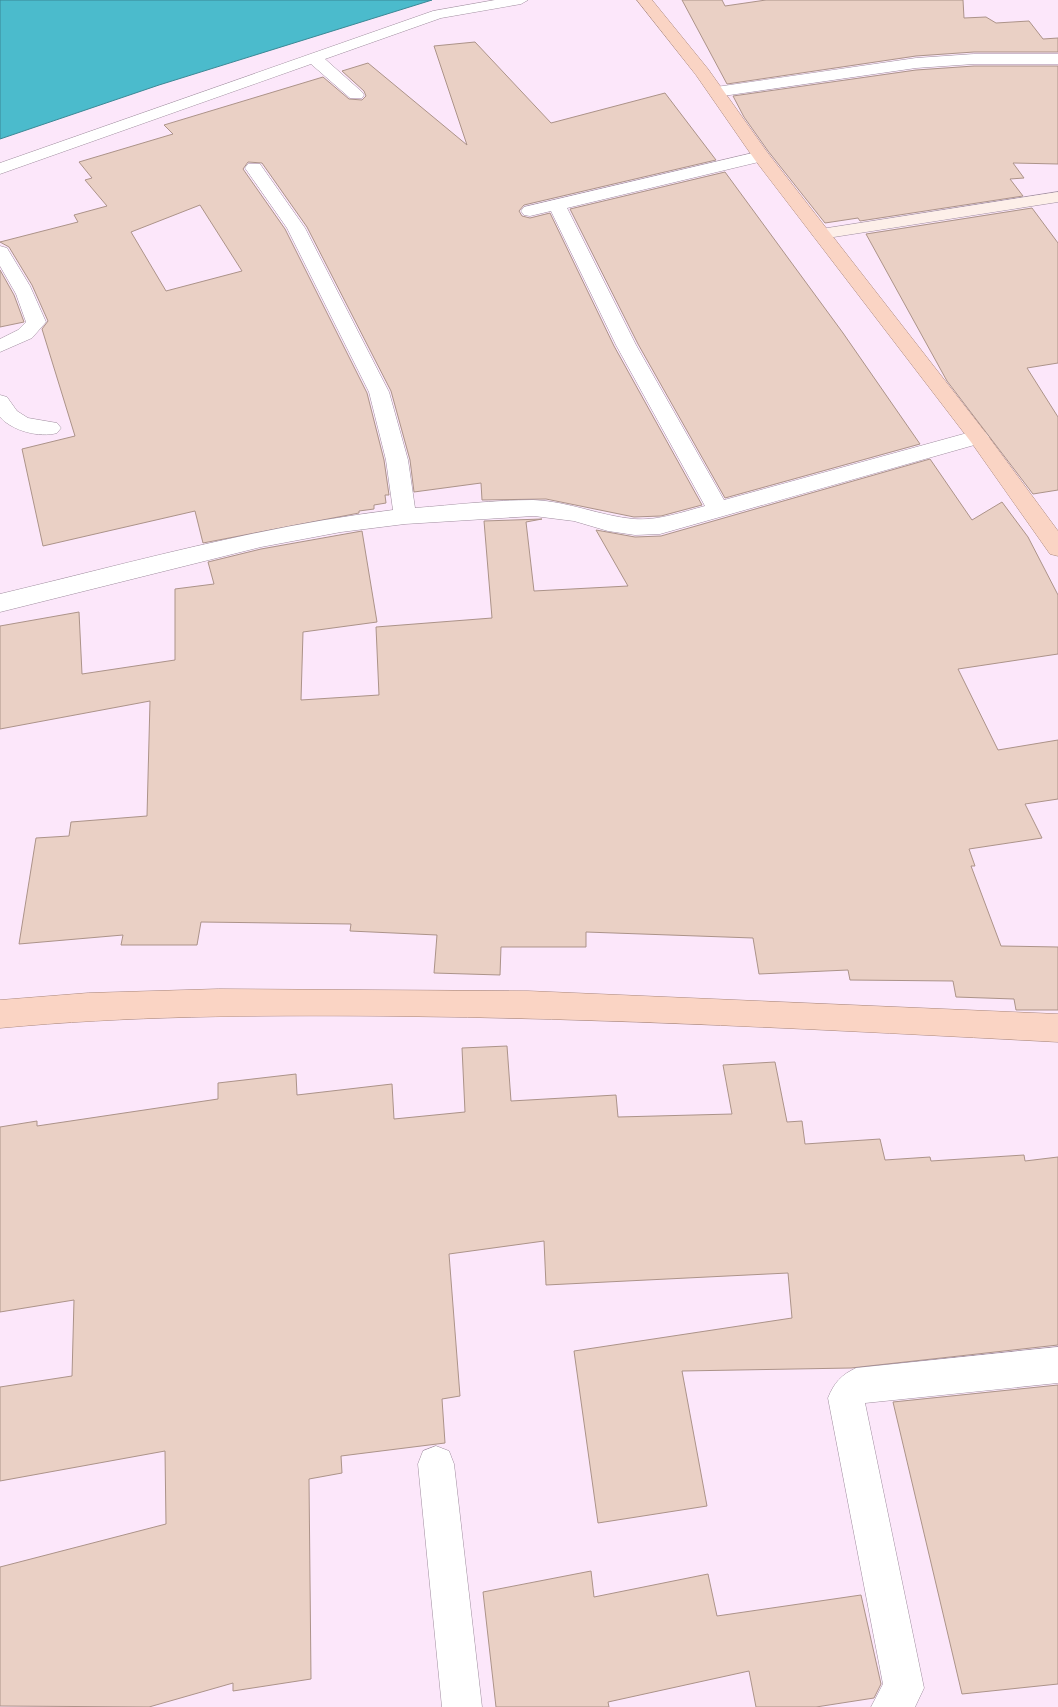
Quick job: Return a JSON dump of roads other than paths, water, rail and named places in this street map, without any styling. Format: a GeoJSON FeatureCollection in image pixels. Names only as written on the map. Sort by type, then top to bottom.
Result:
{"type":"FeatureCollection","features":[{"type":"Feature","properties":{"kind":"highway"},"geometry":{"type":"LineString","coordinates":[[644,0],[716,92],[761,156],[978,437],[1058,548]]}},
{"type":"Feature","properties":{"kind":"highway"},"geometry":{"type":"LineString","coordinates":[[0,1014],[121,1004],[413,1002],[564,1005],[1058,1028]]}},
{"type":"Feature","properties":{"kind":"main road"},"geometry":{"type":"LineString","coordinates":[[821,234],[1058,197]]}},
{"type":"Feature","properties":{"kind":"street"},"geometry":{"type":"LineString","coordinates":[[0,169],[316,59],[438,14],[521,0]]}},
{"type":"Feature","properties":{"kind":"street"},"geometry":{"type":"LineString","coordinates":[[316,59],[356,95]]}},
{"type":"Feature","properties":{"kind":"street"},"geometry":{"type":"LineString","coordinates":[[716,92],[916,63],[974,59],[1058,59]]}},
{"type":"Feature","properties":{"kind":"street"},"geometry":{"type":"LineString","coordinates":[[530,211],[761,156]]}},
{"type":"Feature","properties":{"kind":"street"},"geometry":{"type":"LineString","coordinates":[[254,168],[296,228],[379,392],[397,460],[405,516]]}},
{"type":"Feature","properties":{"kind":"street"},"geometry":{"type":"LineString","coordinates":[[557,206],[626,345],[719,511]]}},
{"type":"Feature","properties":{"kind":"street"},"geometry":{"type":"LineString","coordinates":[[0,252],[13,272],[36,322],[30,331],[0,346]]}},
{"type":"Feature","properties":{"kind":"street"},"geometry":{"type":"LineString","coordinates":[[0,402],[7,415],[14,420],[50,428]]}},
{"type":"Feature","properties":{"kind":"street"},"geometry":{"type":"LineString","coordinates":[[0,604],[261,539],[341,524],[405,516],[534,508],[574,513],[608,523],[635,527],[660,526],[978,437]]}},
{"type":"Feature","properties":{"kind":"street"},"geometry":{"type":"LineString","coordinates":[[891,1707],[904,1688],[846,1398],[856,1386],[1058,1365]]}},
{"type":"Feature","properties":{"kind":"street"},"geometry":{"type":"LineString","coordinates":[[436,1464],[462,1707]]}},
{"type":"Feature","properties":{"kind":"water"},"geometry":{"type":"Polygon","coordinates":[[[0,0],[432,0],[159,85],[0,139],[0,0]]]}}]}
